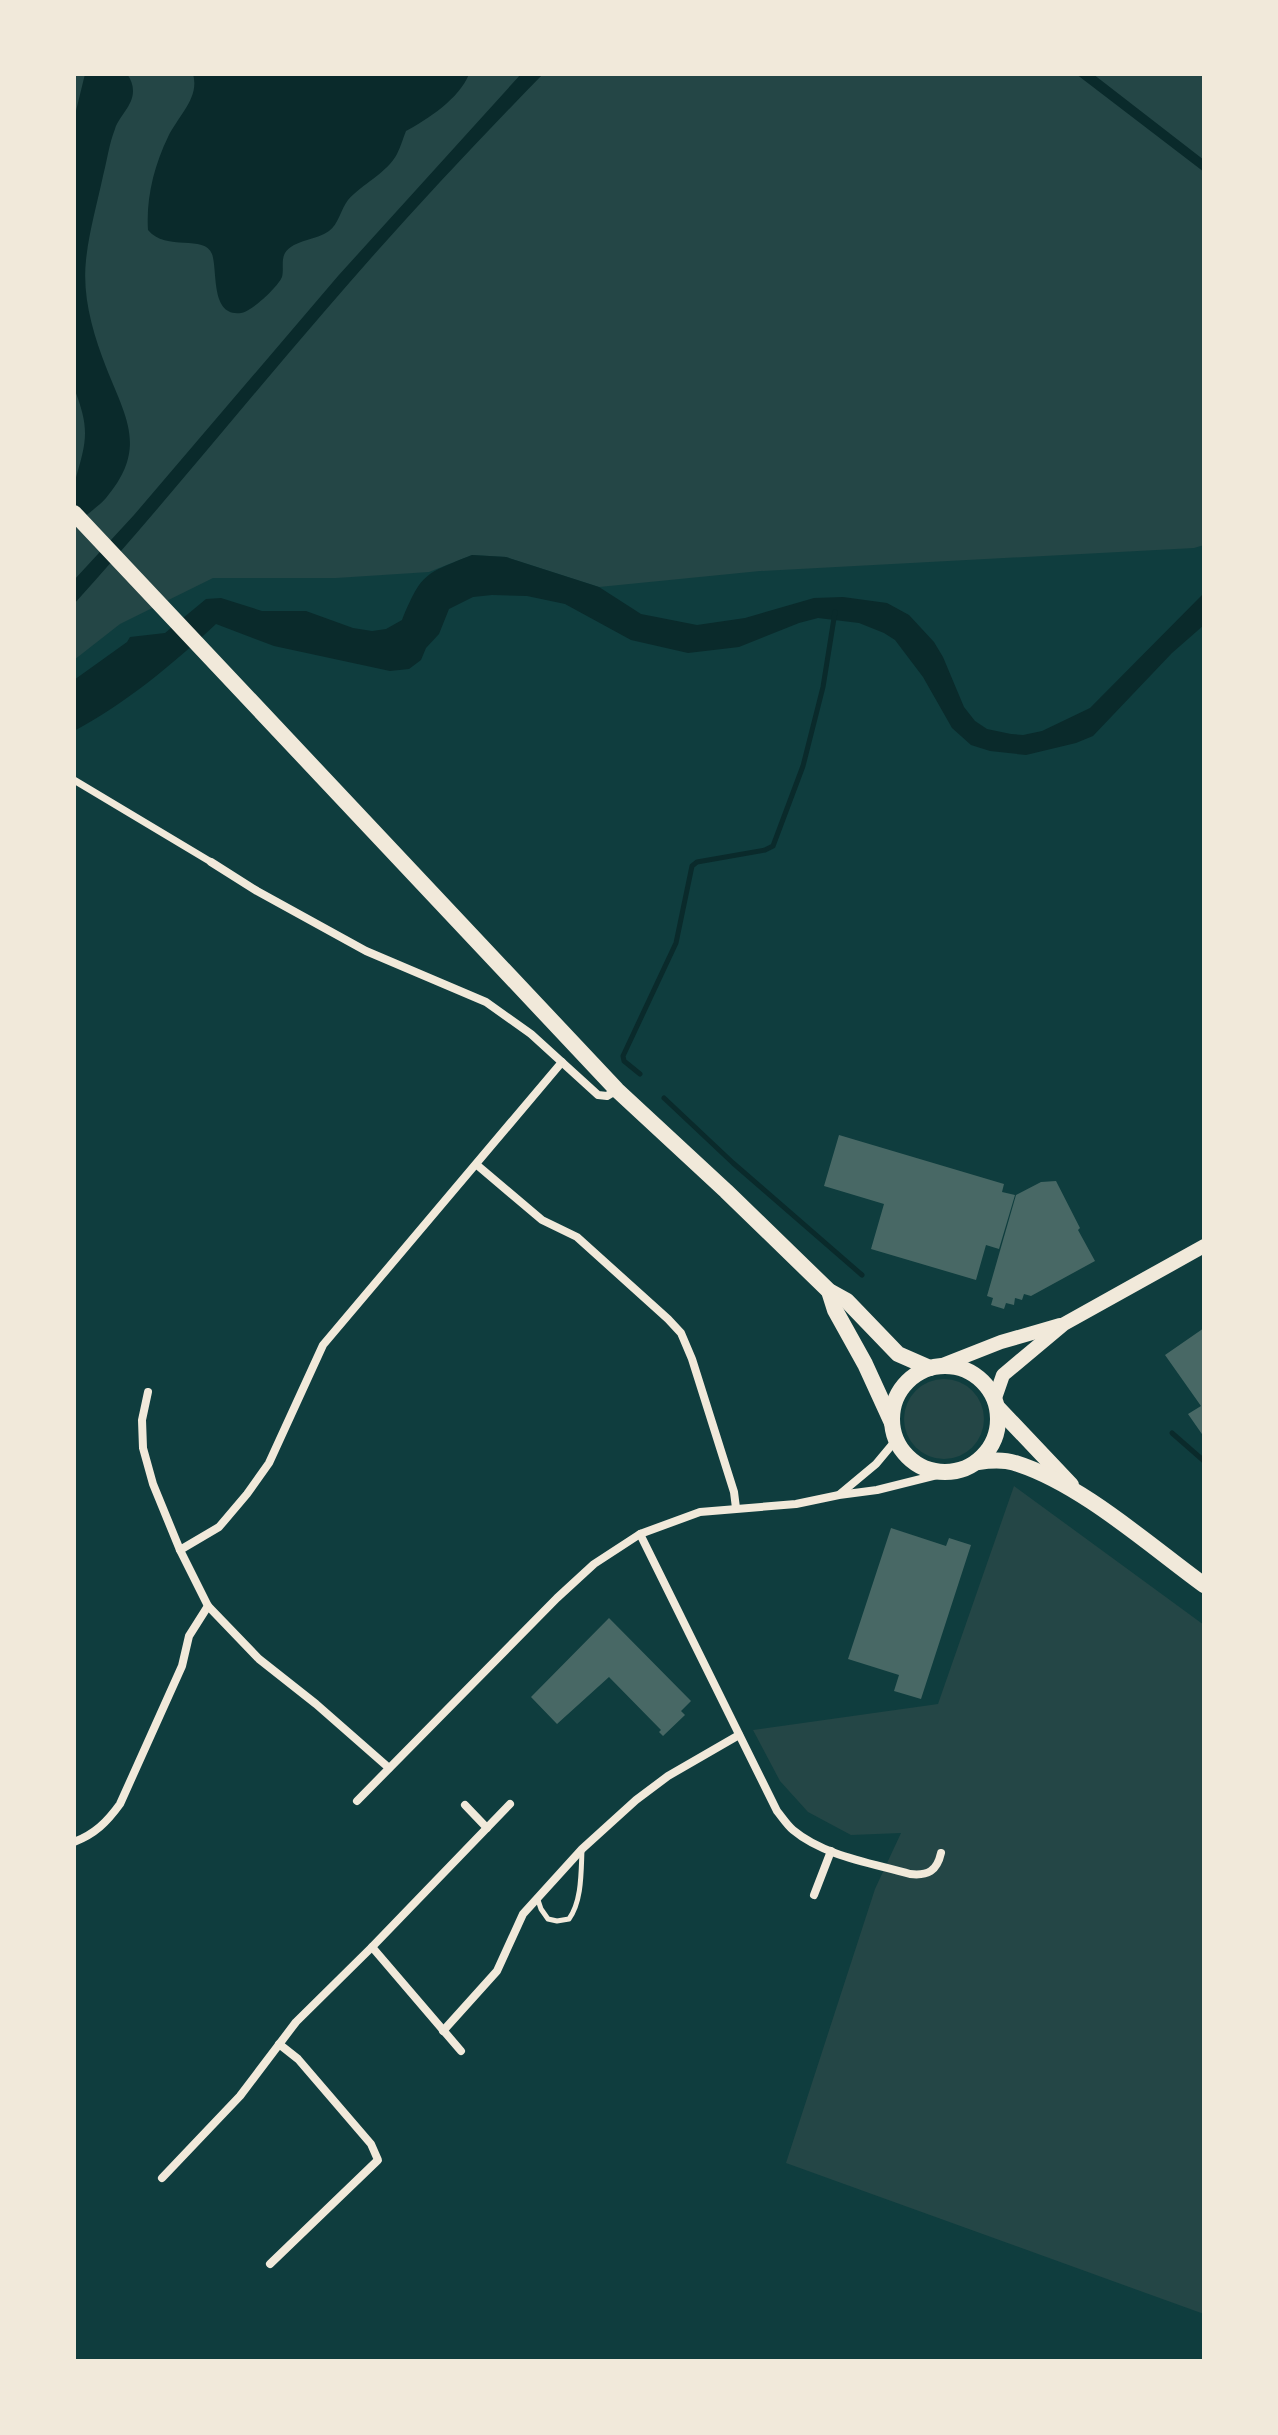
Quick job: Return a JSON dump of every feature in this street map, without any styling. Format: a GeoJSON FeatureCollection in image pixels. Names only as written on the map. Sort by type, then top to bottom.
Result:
{"type":"FeatureCollection","features":[{"type":"Feature","properties":{"kind":"highway"},"geometry":{"type":"LineString","coordinates":[[74,513],[617,1090],[829,1291],[847,1301],[898,1354],[935,1367],[957,1367],[972,1373],[986,1384],[996,1403],[1074,1489],[1204,1585]]}},
{"type":"Feature","properties":{"kind":"highway"},"geometry":{"type":"LineString","coordinates":[[829,1291],[835,1310],[865,1364],[892,1423],[896,1440],[914,1462],[931,1470],[949,1472],[978,1462],[990,1449],[997,1434],[996,1403]]}},
{"type":"Feature","properties":{"kind":"highway"},"geometry":{"type":"LineString","coordinates":[[892,1423],[896,1399],[904,1386],[916,1375],[935,1367]]}},
{"type":"Feature","properties":{"kind":"highway"},"geometry":{"type":"LineString","coordinates":[[978,1462],[999,1460],[1015,1463],[1074,1489]]}},
{"type":"Feature","properties":{"kind":"main road"},"geometry":{"type":"LineString","coordinates":[[996,1403],[1003,1375],[1064,1324],[1204,1246]]}},
{"type":"Feature","properties":{"kind":"main road"},"geometry":{"type":"LineString","coordinates":[[935,1367],[1001,1342],[1064,1324]]}},
{"type":"Feature","properties":{"kind":"street"},"geometry":{"type":"LineString","coordinates":[[74,780],[257,891],[366,951],[486,1002],[531,1034],[598,1095],[607,1096],[617,1090]]}},
{"type":"Feature","properties":{"kind":"street"},"geometry":{"type":"LineString","coordinates":[[180,1550],[219,1527],[247,1494],[269,1463],[323,1345],[562,1062]]}},
{"type":"Feature","properties":{"kind":"street"},"geometry":{"type":"LineString","coordinates":[[477,1165],[542,1220],[577,1237],[681,1333],[734,1492],[736,1508]]}},
{"type":"Feature","properties":{"kind":"street"},"geometry":{"type":"LineString","coordinates":[[148,1392],[142,1420],[143,1448],[153,1484],[180,1550],[208,1606],[259,1659],[389,1768]]}},
{"type":"Feature","properties":{"kind":"street"},"geometry":{"type":"LineString","coordinates":[[839,1495],[876,1464],[896,1440]]}},
{"type":"Feature","properties":{"kind":"street"},"geometry":{"type":"LineString","coordinates":[[357,1801],[557,1598],[594,1564],[640,1534],[700,1512],[796,1504],[877,1490],[949,1472]]}},
{"type":"Feature","properties":{"kind":"street"},"geometry":{"type":"LineString","coordinates":[[640,1534],[777,1811],[790,1828],[806,1840],[831,1851],[921,1875],[932,1872],[939,1864],[941,1853]]}},
{"type":"Feature","properties":{"kind":"street"},"geometry":{"type":"LineString","coordinates":[[74,1842],[105,1824],[120,1804],[182,1666],[189,1636],[208,1606]]}},
{"type":"Feature","properties":{"kind":"street"},"geometry":{"type":"LineString","coordinates":[[443,2031],[497,1971],[523,1914],[582,1849],[636,1800],[668,1776],[739,1735]]}},
{"type":"Feature","properties":{"kind":"street"},"geometry":{"type":"LineString","coordinates":[[162,2178],[240,2096],[296,2022],[510,1804]]}},
{"type":"Feature","properties":{"kind":"street"},"geometry":{"type":"LineString","coordinates":[[465,1805],[487,1828]]}},
{"type":"Feature","properties":{"kind":"street"},"geometry":{"type":"LineString","coordinates":[[814,1895],[831,1851]]}},
{"type":"Feature","properties":{"kind":"street"},"geometry":{"type":"LineString","coordinates":[[372,1947],[461,2051]]}},
{"type":"Feature","properties":{"kind":"street"},"geometry":{"type":"LineString","coordinates":[[270,2264],[378,2160],[371,2144],[298,2059],[279,2044]]}},
{"type":"Feature","properties":{"kind":"lane"},"geometry":{"type":"LineString","coordinates":[[537,1897],[548,1919],[569,1919],[580,1887],[582,1849]]}},
{"type":"Feature","properties":{"kind":"shaded area"},"geometry":{"type":"Polygon","coordinates":[[[76,74],[1204,74],[1204,545],[1194,548],[760,571],[599,587],[506,557],[472,555],[429,572],[336,578],[213,578],[120,624],[74,660],[76,74]]]}},
{"type":"Feature","properties":{"kind":"shaded area"},"geometry":{"type":"Polygon","coordinates":[[[85,74],[127,74],[133,89],[131,101],[117,124],[110,147],[89,239],[85,274],[93,328],[126,418],[130,448],[119,480],[106,498],[74,526],[74,486],[85,425],[74,388],[74,119],[85,74]]]}},
{"type":"Feature","properties":{"kind":"shaded area"},"geometry":{"type":"Polygon","coordinates":[[[193,74],[469,74],[450,100],[406,131],[393,161],[348,200],[332,228],[289,249],[284,256],[280,281],[257,304],[241,313],[224,308],[220,301],[214,262],[208,248],[165,240],[148,230],[148,206],[155,171],[168,137],[191,99],[193,74]]]}},
{"type":"Feature","properties":{"kind":"shaded area"},"geometry":{"type":"Polygon","coordinates":[[[521,74],[543,74],[377,251],[74,604],[74,580],[134,515],[338,276],[521,74]]]}},
{"type":"Feature","properties":{"kind":"shaded area"},"geometry":{"type":"Polygon","coordinates":[[[1076,74],[1093,74],[1204,160],[1204,172],[1076,74]]]}},
{"type":"Feature","properties":{"kind":"shaded area"},"geometry":{"type":"Polygon","coordinates":[[[472,555],[506,557],[599,587],[641,614],[697,625],[745,618],[814,598],[843,597],[887,603],[909,615],[934,642],[964,707],[975,721],[987,729],[1011,734],[1042,731],[1090,708],[1204,593],[1204,625],[1172,653],[1093,736],[1026,755],[990,751],[971,745],[952,728],[923,677],[895,640],[859,623],[818,618],[739,647],[688,653],[631,640],[565,604],[527,596],[492,595],[473,597],[449,609],[439,634],[426,648],[421,660],[409,669],[390,671],[274,646],[216,624],[148,682],[112,709],[74,731],[74,680],[130,637],[165,633],[206,599],[221,598],[262,611],[306,611],[353,628],[372,631],[386,629],[402,620],[415,592],[427,577],[444,566],[472,555]]]}},
{"type":"Feature","properties":{"kind":"shaded area"},"geometry":{"type":"Polygon","coordinates":[[[936,1379],[952,1379],[973,1390],[984,1411],[984,1427],[973,1448],[952,1459],[936,1459],[922,1453],[910,1441],[904,1427],[904,1411],[910,1397],[922,1385],[936,1379]]]}},
{"type":"Feature","properties":{"kind":"shaded area"},"geometry":{"type":"Polygon","coordinates":[[[1014,1486],[1204,1625],[1204,2314],[786,2163],[875,1889],[901,1833],[851,1835],[808,1812],[780,1781],[753,1730],[938,1704],[1014,1486]]]}},
{"type":"Feature","properties":{"kind":"building"},"geometry":{"type":"Polygon","coordinates":[[[839,1135],[1004,1184],[1002,1192],[1015,1195],[999,1249],[986,1245],[976,1280],[871,1249],[884,1204],[824,1186],[839,1135]]]}},
{"type":"Feature","properties":{"kind":"building"},"geometry":{"type":"Polygon","coordinates":[[[1056,1181],[1095,1261],[1031,1296],[1024,1294],[1022,1300],[1015,1298],[1014,1305],[1006,1303],[1004,1309],[991,1305],[993,1298],[987,1296],[1016,1195],[1041,1182],[1056,1181]]]}},
{"type":"Feature","properties":{"kind":"building"},"geometry":{"type":"Polygon","coordinates":[[[1204,1328],[1204,1437],[1188,1414],[1201,1406],[1165,1355],[1204,1328]]]}},
{"type":"Feature","properties":{"kind":"building"},"geometry":{"type":"Polygon","coordinates":[[[891,1528],[946,1546],[949,1538],[971,1545],[921,1699],[894,1691],[899,1675],[848,1659],[891,1528]]]}},
{"type":"Feature","properties":{"kind":"building"},"geometry":{"type":"Polygon","coordinates":[[[609,1618],[691,1701],[681,1711],[685,1715],[663,1736],[659,1732],[661,1730],[609,1677],[557,1724],[531,1697],[609,1618]]]}},
{"type":"Feature","properties":{"kind":"waterway"},"geometry":{"type":"LineString","coordinates":[[640,1074],[624,1061],[623,1056],[676,943],[692,866],[697,862],[773,846],[803,766],[823,687],[835,612]]}},
{"type":"Feature","properties":{"kind":"waterway"},"geometry":{"type":"LineString","coordinates":[[664,1098],[733,1163],[862,1275]]}},
{"type":"Feature","properties":{"kind":"waterway"},"geometry":{"type":"LineString","coordinates":[[1172,1433],[1204,1461]]}}]}
